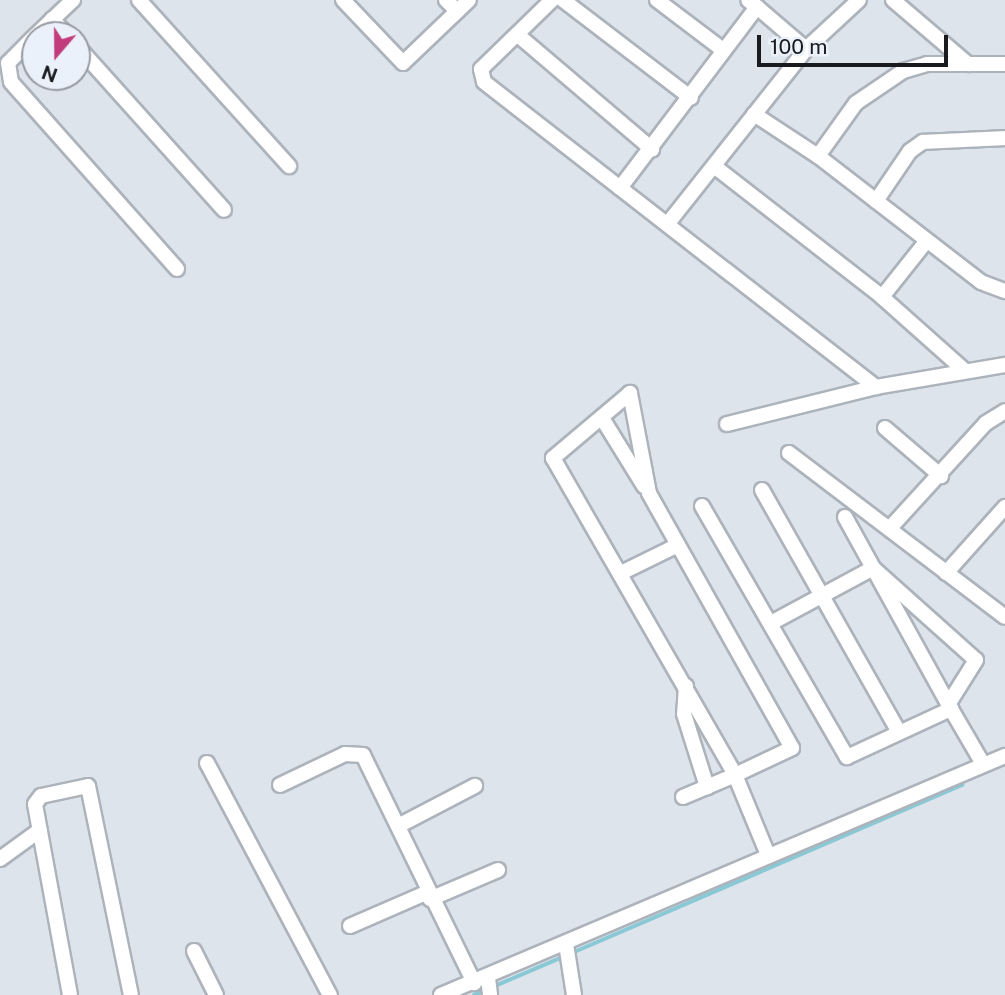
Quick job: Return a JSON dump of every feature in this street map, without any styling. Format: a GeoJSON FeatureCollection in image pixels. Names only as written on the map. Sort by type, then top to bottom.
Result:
{"type":"FeatureCollection","features":[{"type":"Feature","properties":{"kind":"street"},"geometry":{"type":"LineString","coordinates":[[52,19],[73,0]]}},
{"type":"Feature","properties":{"kind":"street"},"geometry":{"type":"LineString","coordinates":[[139,0],[289,166]]}},
{"type":"Feature","properties":{"kind":"street"},"geometry":{"type":"LineString","coordinates":[[342,0],[403,63],[469,0]]}},
{"type":"Feature","properties":{"kind":"street"},"geometry":{"type":"LineString","coordinates":[[446,0],[457,11]]}},
{"type":"Feature","properties":{"kind":"street"},"geometry":{"type":"LineString","coordinates":[[552,0],[519,36],[481,69],[480,79],[620,188],[669,222],[876,387]]}},
{"type":"Feature","properties":{"kind":"street"},"geometry":{"type":"LineString","coordinates":[[563,0],[691,98]]}},
{"type":"Feature","properties":{"kind":"street"},"geometry":{"type":"LineString","coordinates":[[657,0],[723,50]]}},
{"type":"Feature","properties":{"kind":"street"},"geometry":{"type":"LineString","coordinates":[[669,222],[806,49],[859,0]]}},
{"type":"Feature","properties":{"kind":"street"},"geometry":{"type":"LineString","coordinates":[[893,0],[968,64]]}},
{"type":"Feature","properties":{"kind":"street"},"geometry":{"type":"LineString","coordinates":[[620,188],[691,98],[752,4],[806,49]]}},
{"type":"Feature","properties":{"kind":"street"},"geometry":{"type":"LineString","coordinates":[[519,36],[652,149]]}},
{"type":"Feature","properties":{"kind":"street"},"geometry":{"type":"LineString","coordinates":[[21,50],[8,63],[11,82],[177,269]]}},
{"type":"Feature","properties":{"kind":"street"},"geometry":{"type":"LineString","coordinates":[[91,63],[224,210]]}},
{"type":"Feature","properties":{"kind":"street"},"geometry":{"type":"LineString","coordinates":[[818,156],[856,103],[879,84],[927,64],[1005,64]]}},
{"type":"Feature","properties":{"kind":"street"},"geometry":{"type":"LineString","coordinates":[[754,114],[818,156],[925,243],[981,282],[1005,291]]}},
{"type":"Feature","properties":{"kind":"street"},"geometry":{"type":"LineString","coordinates":[[876,201],[910,151],[923,142],[1005,138]]}},
{"type":"Feature","properties":{"kind":"street"},"geometry":{"type":"LineString","coordinates":[[715,166],[882,297],[965,371]]}},
{"type":"Feature","properties":{"kind":"street"},"geometry":{"type":"LineString","coordinates":[[882,297],[925,243]]}},
{"type":"Feature","properties":{"kind":"street"},"geometry":{"type":"LineString","coordinates":[[727,424],[876,387],[1005,365]]}},
{"type":"Feature","properties":{"kind":"street"},"geometry":{"type":"LineString","coordinates":[[649,493],[630,393],[554,458],[623,572],[735,775],[768,855]]}},
{"type":"Feature","properties":{"kind":"street"},"geometry":{"type":"LineString","coordinates":[[890,528],[941,476],[986,423],[1005,411]]}},
{"type":"Feature","properties":{"kind":"street"},"geometry":{"type":"LineString","coordinates":[[602,418],[649,493],[676,546],[792,748],[683,797]]}},
{"type":"Feature","properties":{"kind":"street"},"geometry":{"type":"LineString","coordinates":[[885,428],[941,476]]}},
{"type":"Feature","properties":{"kind":"street"},"geometry":{"type":"LineString","coordinates":[[789,453],[1005,617]]}},
{"type":"Feature","properties":{"kind":"street"},"geometry":{"type":"LineString","coordinates":[[762,490],[899,732]]}},
{"type":"Feature","properties":{"kind":"street"},"geometry":{"type":"LineString","coordinates":[[702,506],[847,757],[950,706],[976,660],[873,568]]}},
{"type":"Feature","properties":{"kind":"street"},"geometry":{"type":"LineString","coordinates":[[946,573],[1005,507]]}},
{"type":"Feature","properties":{"kind":"street"},"geometry":{"type":"LineString","coordinates":[[845,517],[983,764]]}},
{"type":"Feature","properties":{"kind":"street"},"geometry":{"type":"LineString","coordinates":[[623,572],[676,546]]}},
{"type":"Feature","properties":{"kind":"street"},"geometry":{"type":"LineString","coordinates":[[771,623],[873,568]]}},
{"type":"Feature","properties":{"kind":"street"},"geometry":{"type":"LineString","coordinates":[[686,686],[684,714],[707,786]]}},
{"type":"Feature","properties":{"kind":"street"},"geometry":{"type":"LineString","coordinates":[[280,785],[345,754],[361,753],[398,826],[428,896],[489,995]]}},
{"type":"Feature","properties":{"kind":"street"},"geometry":{"type":"LineString","coordinates":[[441,995],[1005,756]]}},
{"type":"Feature","properties":{"kind":"street"},"geometry":{"type":"LineString","coordinates":[[208,763],[330,995]]}},
{"type":"Feature","properties":{"kind":"street"},"geometry":{"type":"LineString","coordinates":[[70,995],[35,804],[41,796],[88,786],[131,995]]}},
{"type":"Feature","properties":{"kind":"street"},"geometry":{"type":"LineString","coordinates":[[398,826],[475,786]]}},
{"type":"Feature","properties":{"kind":"street"},"geometry":{"type":"LineString","coordinates":[[0,859],[40,830]]}},
{"type":"Feature","properties":{"kind":"street"},"geometry":{"type":"LineString","coordinates":[[350,926],[498,870]]}},
{"type":"Feature","properties":{"kind":"street"},"geometry":{"type":"LineString","coordinates":[[566,944],[574,995]]}},
{"type":"Feature","properties":{"kind":"street"},"geometry":{"type":"LineString","coordinates":[[194,951],[216,995]]}},
{"type":"Feature","properties":{"kind":"waterway"},"geometry":{"type":"LineString","coordinates":[[572,953],[962,785]]}},
{"type":"Feature","properties":{"kind":"waterway"},"geometry":{"type":"LineString","coordinates":[[495,986],[565,956]]}},
{"type":"Feature","properties":{"kind":"waterway"},"geometry":{"type":"LineString","coordinates":[[474,995],[484,991]]}}]}
